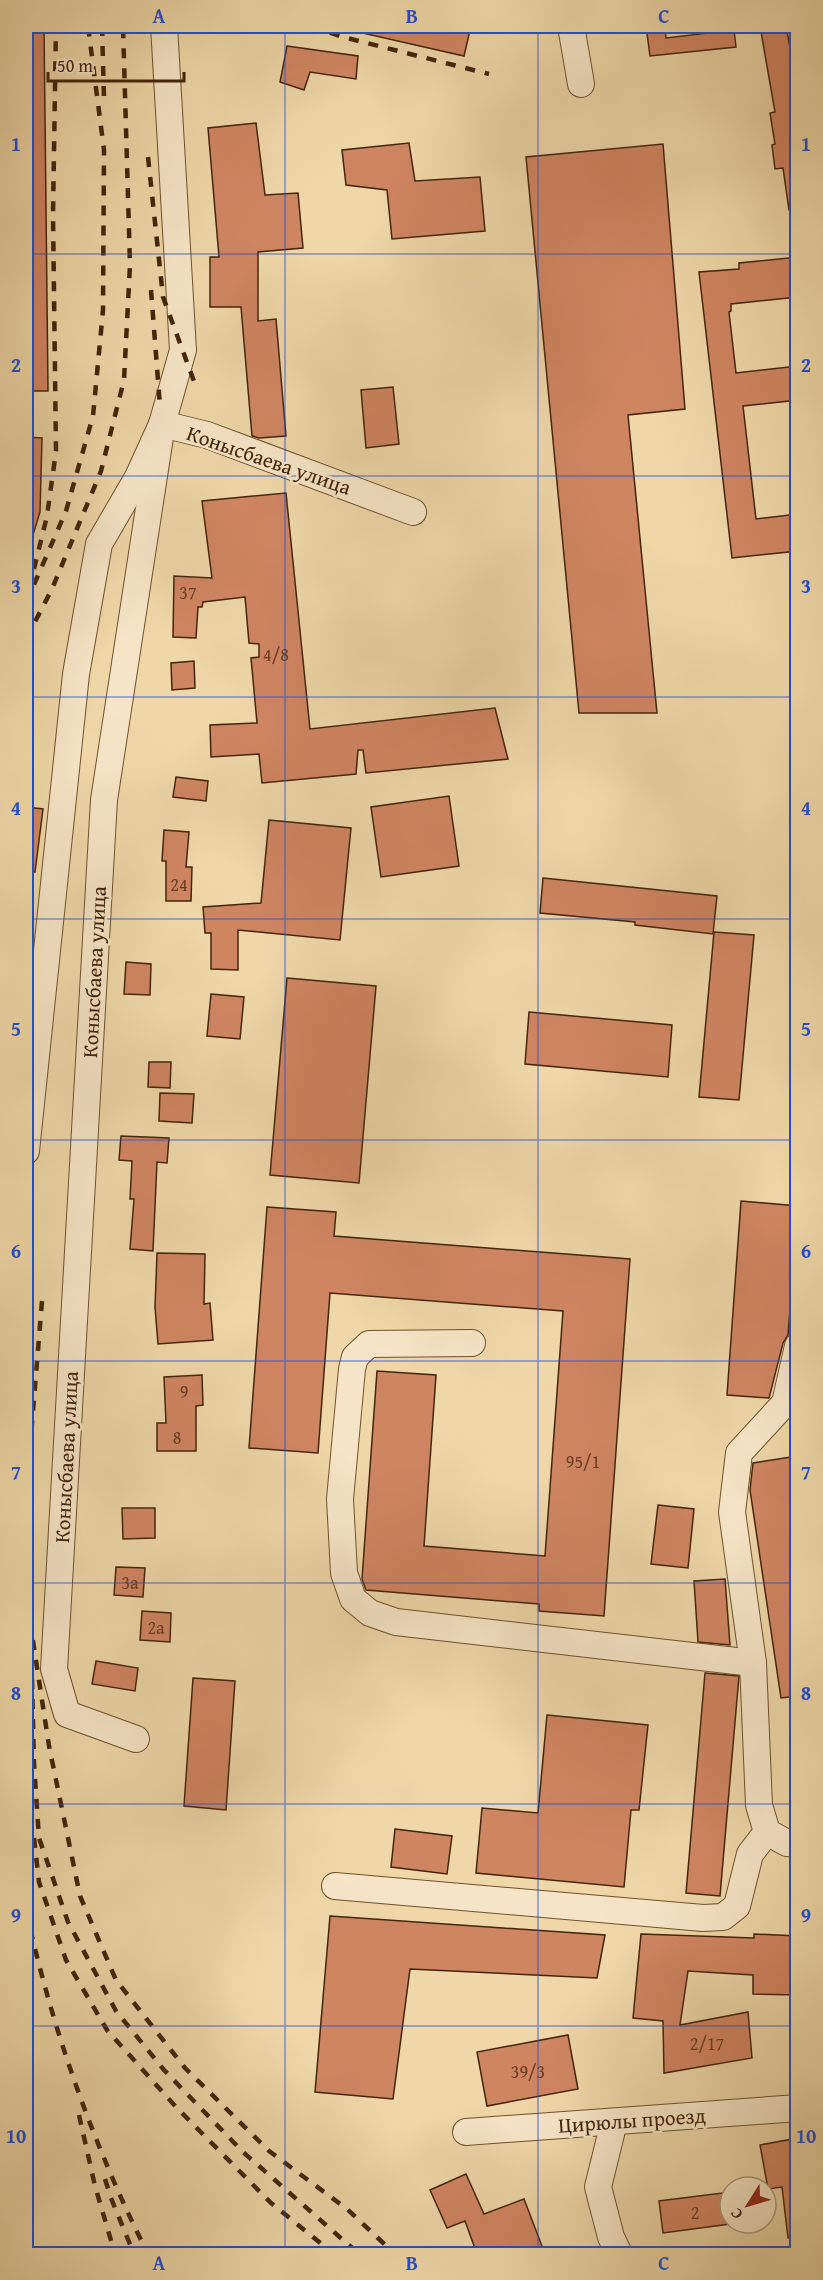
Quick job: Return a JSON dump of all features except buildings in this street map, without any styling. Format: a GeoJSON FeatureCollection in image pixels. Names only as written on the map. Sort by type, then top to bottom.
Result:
{"type":"FeatureCollection","features":[{"type":"Feature","properties":{"kind":"street"},"geometry":{"type":"LineString","coordinates":[[26,1150],[76,674],[99,544],[138,477],[162,424],[183,350],[164,26]]}},
{"type":"Feature","properties":{"kind":"street"},"geometry":{"type":"LineString","coordinates":[[571,26],[580,84]]}},
{"type":"Feature","properties":{"kind":"street","name":"Конысбаева улица"},"geometry":{"type":"LineString","coordinates":[[136,1739],[67,1714],[54,1669],[104,800],[162,424],[207,435],[413,512]]}},
{"type":"Feature","properties":{"kind":"street"},"geometry":{"type":"LineString","coordinates":[[472,1343],[369,1344],[355,1357],[340,1499],[344,1573],[353,1599],[370,1613],[396,1622],[753,1664]]}},
{"type":"Feature","properties":{"kind":"street"},"geometry":{"type":"LineString","coordinates":[[798,1346],[784,1403],[739,1453],[732,1512],[753,1664],[759,1805],[767,1832],[787,1843],[798,1845]]}},
{"type":"Feature","properties":{"kind":"street"},"geometry":{"type":"LineString","coordinates":[[335,1886],[703,1918],[723,1917],[737,1906],[750,1854],[767,1832]]}},
{"type":"Feature","properties":{"kind":"street","name":"Цирюлы проезд"},"geometry":{"type":"LineString","coordinates":[[466,2132],[798,2109]]}},
{"type":"Feature","properties":{"kind":"street"},"geometry":{"type":"LineString","coordinates":[[614,2122],[598,2187],[611,2237],[619,2254]]}},
{"type":"Feature","properties":{"kind":"railway"},"geometry":{"type":"LineString","coordinates":[[34,569],[47,516],[56,451],[53,215],[56,26]]}},
{"type":"Feature","properties":{"kind":"railway"},"geometry":{"type":"LineString","coordinates":[[26,603],[66,511],[93,416],[103,310],[104,150],[88,26]]}},
{"type":"Feature","properties":{"kind":"railway"},"geometry":{"type":"LineString","coordinates":[[102,26],[104,99]]}},
{"type":"Feature","properties":{"kind":"railway"},"geometry":{"type":"LineString","coordinates":[[26,639],[52,589],[101,471],[124,380],[130,265],[123,26]]}},
{"type":"Feature","properties":{"kind":"railway"},"geometry":{"type":"LineString","coordinates":[[311,26],[343,37],[489,74]]}},
{"type":"Feature","properties":{"kind":"railway"},"geometry":{"type":"LineString","coordinates":[[148,157],[163,297],[195,384]]}},
{"type":"Feature","properties":{"kind":"railway"},"geometry":{"type":"LineString","coordinates":[[151,290],[160,406]]}},
{"type":"Feature","properties":{"kind":"railway"},"geometry":{"type":"LineString","coordinates":[[42,1301],[27,1485],[31,1628],[49,1746],[80,1896],[116,1980],[185,2068],[269,2151],[347,2209],[395,2254]]}},
{"type":"Feature","properties":{"kind":"railway"},"geometry":{"type":"LineString","coordinates":[[32,1679],[39,1838],[68,1922],[116,2011],[164,2070],[243,2152],[359,2254]]}},
{"type":"Feature","properties":{"kind":"railway"},"geometry":{"type":"LineString","coordinates":[[34,1838],[39,1882],[66,1960],[107,2030],[176,2107],[271,2203],[334,2254]]}},
{"type":"Feature","properties":{"kind":"railway"},"geometry":{"type":"LineString","coordinates":[[26,1910],[48,1999],[76,2086],[109,2171],[148,2254]]}},
{"type":"Feature","properties":{"kind":"railway"},"geometry":{"type":"LineString","coordinates":[[79,2115],[95,2186],[115,2254]]}},
{"type":"Feature","properties":{"kind":"railway"},"geometry":{"type":"LineString","coordinates":[[105,2179],[134,2254]]}}]}
